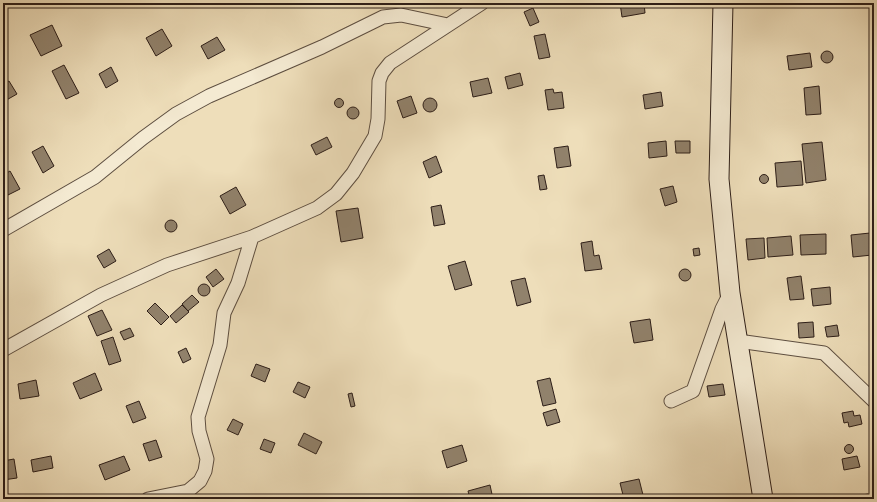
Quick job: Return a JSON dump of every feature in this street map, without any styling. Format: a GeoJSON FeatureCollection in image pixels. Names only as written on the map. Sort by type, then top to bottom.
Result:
{"type":"FeatureCollection","features":[{"type":"Feature","properties":{"kind":"main road"},"geometry":{"type":"LineString","coordinates":[[723,3],[719,179],[730,293],[763,499]]}},
{"type":"Feature","properties":{"kind":"street"},"geometry":{"type":"LineString","coordinates":[[3,350],[101,295],[167,265],[252,237],[317,208],[336,194],[353,173],[375,136],[378,119],[379,82],[382,73],[390,63],[482,3]]}},
{"type":"Feature","properties":{"kind":"street"},"geometry":{"type":"LineString","coordinates":[[3,230],[95,177],[143,138],[176,114],[209,96],[322,47],[382,17],[401,15],[448,25]]}},
{"type":"Feature","properties":{"kind":"street"},"geometry":{"type":"LineString","coordinates":[[148,499],[188,491],[200,481],[205,470],[207,459],[199,431],[198,417],[220,345],[224,312],[238,283],[252,237]]}},
{"type":"Feature","properties":{"kind":"street"},"geometry":{"type":"LineString","coordinates":[[671,401],[693,391],[722,309],[730,293]]}},
{"type":"Feature","properties":{"kind":"street"},"geometry":{"type":"LineString","coordinates":[[738,341],[824,353],[874,401]]}},
{"type":"Feature","properties":{"kind":"building"},"geometry":{"type":"Polygon","coordinates":[[[620,3],[644,3],[645,13],[622,17],[620,3]]]}},
{"type":"Feature","properties":{"kind":"building"},"geometry":{"type":"Polygon","coordinates":[[[533,8],[539,22],[530,26],[524,12],[533,8]]]}},
{"type":"Feature","properties":{"kind":"building"},"geometry":{"type":"Polygon","coordinates":[[[52,25],[62,46],[41,56],[30,35],[52,25]]]}},
{"type":"Feature","properties":{"kind":"building"},"geometry":{"type":"Polygon","coordinates":[[[162,29],[172,46],[156,56],[146,38],[162,29]]]}},
{"type":"Feature","properties":{"kind":"building"},"geometry":{"type":"Polygon","coordinates":[[[545,34],[550,57],[539,59],[534,36],[545,34]]]}},
{"type":"Feature","properties":{"kind":"building"},"geometry":{"type":"Polygon","coordinates":[[[217,37],[225,50],[208,59],[201,46],[217,37]]]}},
{"type":"Feature","properties":{"kind":"building"},"geometry":{"type":"Polygon","coordinates":[[[825,51],[829,51],[833,57],[829,63],[825,63],[821,59],[821,55],[825,51]]]}},
{"type":"Feature","properties":{"kind":"building"},"geometry":{"type":"Polygon","coordinates":[[[810,53],[812,67],[789,70],[787,56],[810,53]]]}},
{"type":"Feature","properties":{"kind":"building"},"geometry":{"type":"Polygon","coordinates":[[[64,65],[79,93],[66,99],[52,71],[64,65]]]}},
{"type":"Feature","properties":{"kind":"building"},"geometry":{"type":"Polygon","coordinates":[[[111,67],[118,81],[106,88],[99,74],[111,67]]]}},
{"type":"Feature","properties":{"kind":"building"},"geometry":{"type":"Polygon","coordinates":[[[520,73],[523,85],[508,89],[505,77],[520,73]]]}},
{"type":"Feature","properties":{"kind":"building"},"geometry":{"type":"Polygon","coordinates":[[[488,78],[492,93],[473,97],[470,82],[488,78]]]}},
{"type":"Feature","properties":{"kind":"building"},"geometry":{"type":"Polygon","coordinates":[[[9,81],[17,94],[3,102],[3,84],[9,81]]]}},
{"type":"Feature","properties":{"kind":"building"},"geometry":{"type":"Polygon","coordinates":[[[819,86],[821,114],[806,115],[804,88],[819,86]]]}},
{"type":"Feature","properties":{"kind":"building"},"geometry":{"type":"Polygon","coordinates":[[[553,89],[554,93],[562,92],[564,108],[548,110],[545,90],[553,89]]]}},
{"type":"Feature","properties":{"kind":"building"},"geometry":{"type":"Polygon","coordinates":[[[661,92],[663,106],[645,109],[643,95],[661,92]]]}},
{"type":"Feature","properties":{"kind":"building"},"geometry":{"type":"Polygon","coordinates":[[[411,96],[417,113],[403,118],[397,101],[411,96]]]}},
{"type":"Feature","properties":{"kind":"building"},"geometry":{"type":"Polygon","coordinates":[[[430,98],[435,100],[437,105],[435,110],[430,112],[425,110],[423,105],[425,100],[430,98]]]}},
{"type":"Feature","properties":{"kind":"building"},"geometry":{"type":"Polygon","coordinates":[[[337,99],[341,99],[343,103],[341,107],[337,107],[335,105],[335,101],[337,99]]]}},
{"type":"Feature","properties":{"kind":"building"},"geometry":{"type":"Polygon","coordinates":[[[351,107],[355,107],[359,113],[355,119],[351,119],[347,115],[347,111],[351,107]]]}},
{"type":"Feature","properties":{"kind":"building"},"geometry":{"type":"Polygon","coordinates":[[[327,137],[332,147],[316,155],[311,145],[327,137]]]}},
{"type":"Feature","properties":{"kind":"building"},"geometry":{"type":"Polygon","coordinates":[[[666,141],[667,156],[649,158],[648,143],[666,141]]]}},
{"type":"Feature","properties":{"kind":"building"},"geometry":{"type":"Polygon","coordinates":[[[675,141],[690,141],[690,153],[676,153],[675,141]]]}},
{"type":"Feature","properties":{"kind":"building"},"geometry":{"type":"Polygon","coordinates":[[[822,142],[826,180],[806,183],[802,144],[822,142]]]}},
{"type":"Feature","properties":{"kind":"building"},"geometry":{"type":"Polygon","coordinates":[[[43,146],[54,166],[43,173],[32,152],[43,146]]]}},
{"type":"Feature","properties":{"kind":"building"},"geometry":{"type":"Polygon","coordinates":[[[568,146],[571,166],[557,168],[554,148],[568,146]]]}},
{"type":"Feature","properties":{"kind":"building"},"geometry":{"type":"Polygon","coordinates":[[[436,156],[442,172],[429,178],[423,162],[436,156]]]}},
{"type":"Feature","properties":{"kind":"building"},"geometry":{"type":"Polygon","coordinates":[[[801,161],[803,185],[777,187],[775,163],[801,161]]]}},
{"type":"Feature","properties":{"kind":"building"},"geometry":{"type":"Polygon","coordinates":[[[10,171],[20,189],[8,195],[3,187],[3,175],[10,171]]]}},
{"type":"Feature","properties":{"kind":"building"},"geometry":{"type":"Polygon","coordinates":[[[764,174],[769,179],[764,184],[759,179],[764,174]]]}},
{"type":"Feature","properties":{"kind":"building"},"geometry":{"type":"Polygon","coordinates":[[[544,175],[547,189],[540,190],[538,176],[544,175]]]}},
{"type":"Feature","properties":{"kind":"building"},"geometry":{"type":"Polygon","coordinates":[[[673,186],[677,202],[665,206],[660,189],[673,186]]]}},
{"type":"Feature","properties":{"kind":"building"},"geometry":{"type":"Polygon","coordinates":[[[236,187],[246,205],[230,214],[220,196],[236,187]]]}},
{"type":"Feature","properties":{"kind":"building"},"geometry":{"type":"Polygon","coordinates":[[[441,205],[445,224],[434,226],[431,207],[441,205]]]}},
{"type":"Feature","properties":{"kind":"building"},"geometry":{"type":"Polygon","coordinates":[[[358,208],[363,238],[341,242],[336,211],[358,208]]]}},
{"type":"Feature","properties":{"kind":"building"},"geometry":{"type":"Polygon","coordinates":[[[173,220],[176,221],[176,231],[169,232],[166,231],[165,224],[166,221],[173,220]]]}},
{"type":"Feature","properties":{"kind":"building"},"geometry":{"type":"Polygon","coordinates":[[[870,233],[872,255],[853,257],[851,235],[870,233]]]}},
{"type":"Feature","properties":{"kind":"building"},"geometry":{"type":"Polygon","coordinates":[[[826,234],[826,254],[801,255],[800,235],[826,234]]]}},
{"type":"Feature","properties":{"kind":"building"},"geometry":{"type":"Polygon","coordinates":[[[791,236],[793,255],[768,257],[767,238],[791,236]]]}},
{"type":"Feature","properties":{"kind":"building"},"geometry":{"type":"Polygon","coordinates":[[[764,238],[765,258],[748,260],[746,239],[764,238]]]}},
{"type":"Feature","properties":{"kind":"building"},"geometry":{"type":"Polygon","coordinates":[[[592,241],[594,256],[599,255],[602,269],[585,271],[581,243],[592,241]]]}},
{"type":"Feature","properties":{"kind":"building"},"geometry":{"type":"Polygon","coordinates":[[[699,248],[700,255],[694,256],[693,249],[699,248]]]}},
{"type":"Feature","properties":{"kind":"building"},"geometry":{"type":"Polygon","coordinates":[[[109,249],[116,261],[104,268],[97,256],[109,249]]]}},
{"type":"Feature","properties":{"kind":"building"},"geometry":{"type":"Polygon","coordinates":[[[465,261],[472,285],[455,290],[448,266],[465,261]]]}},
{"type":"Feature","properties":{"kind":"building"},"geometry":{"type":"Polygon","coordinates":[[[216,269],[224,279],[213,287],[206,277],[216,269]]]}},
{"type":"Feature","properties":{"kind":"building"},"geometry":{"type":"Polygon","coordinates":[[[683,269],[687,269],[691,275],[687,281],[683,281],[679,277],[679,273],[683,269]]]}},
{"type":"Feature","properties":{"kind":"building"},"geometry":{"type":"Polygon","coordinates":[[[801,276],[804,299],[790,300],[787,278],[801,276]]]}},
{"type":"Feature","properties":{"kind":"building"},"geometry":{"type":"Polygon","coordinates":[[[525,278],[531,302],[517,306],[511,281],[525,278]]]}},
{"type":"Feature","properties":{"kind":"building"},"geometry":{"type":"Polygon","coordinates":[[[202,284],[206,284],[210,290],[206,296],[202,296],[198,292],[198,288],[202,284]]]}},
{"type":"Feature","properties":{"kind":"building"},"geometry":{"type":"Polygon","coordinates":[[[830,287],[831,304],[813,306],[811,289],[830,287]]]}},
{"type":"Feature","properties":{"kind":"building"},"geometry":{"type":"Polygon","coordinates":[[[192,295],[199,302],[188,311],[182,304],[192,295]]]}},
{"type":"Feature","properties":{"kind":"building"},"geometry":{"type":"Polygon","coordinates":[[[155,303],[169,317],[161,325],[147,311],[155,303]]]}},
{"type":"Feature","properties":{"kind":"building"},"geometry":{"type":"Polygon","coordinates":[[[182,305],[189,312],[176,323],[170,316],[182,305]]]}},
{"type":"Feature","properties":{"kind":"building"},"geometry":{"type":"Polygon","coordinates":[[[102,310],[112,330],[97,336],[88,316],[102,310]]]}},
{"type":"Feature","properties":{"kind":"building"},"geometry":{"type":"Polygon","coordinates":[[[650,319],[653,340],[634,343],[630,322],[650,319]]]}},
{"type":"Feature","properties":{"kind":"building"},"geometry":{"type":"Polygon","coordinates":[[[813,322],[814,337],[799,338],[798,323],[813,322]]]}},
{"type":"Feature","properties":{"kind":"building"},"geometry":{"type":"Polygon","coordinates":[[[837,325],[839,336],[827,337],[825,327],[837,325]]]}},
{"type":"Feature","properties":{"kind":"building"},"geometry":{"type":"Polygon","coordinates":[[[130,328],[134,336],[124,340],[120,332],[130,328]]]}},
{"type":"Feature","properties":{"kind":"building"},"geometry":{"type":"Polygon","coordinates":[[[113,337],[121,361],[109,365],[101,341],[113,337]]]}},
{"type":"Feature","properties":{"kind":"building"},"geometry":{"type":"Polygon","coordinates":[[[186,348],[191,359],[183,363],[178,352],[186,348]]]}},
{"type":"Feature","properties":{"kind":"building"},"geometry":{"type":"Polygon","coordinates":[[[256,364],[270,369],[265,382],[251,376],[256,364]]]}},
{"type":"Feature","properties":{"kind":"building"},"geometry":{"type":"Polygon","coordinates":[[[95,373],[102,390],[80,399],[73,383],[95,373]]]}},
{"type":"Feature","properties":{"kind":"building"},"geometry":{"type":"Polygon","coordinates":[[[550,378],[556,403],[543,406],[537,381],[550,378]]]}},
{"type":"Feature","properties":{"kind":"building"},"geometry":{"type":"Polygon","coordinates":[[[36,380],[39,396],[20,399],[18,384],[36,380]]]}},
{"type":"Feature","properties":{"kind":"building"},"geometry":{"type":"Polygon","coordinates":[[[298,382],[310,387],[305,398],[293,392],[298,382]]]}},
{"type":"Feature","properties":{"kind":"building"},"geometry":{"type":"Polygon","coordinates":[[[723,384],[725,395],[709,397],[707,386],[723,384]]]}},
{"type":"Feature","properties":{"kind":"building"},"geometry":{"type":"Polygon","coordinates":[[[352,393],[355,406],[351,407],[348,394],[352,393]]]}},
{"type":"Feature","properties":{"kind":"building"},"geometry":{"type":"Polygon","coordinates":[[[139,401],[146,418],[133,423],[126,406],[139,401]]]}},
{"type":"Feature","properties":{"kind":"building"},"geometry":{"type":"Polygon","coordinates":[[[556,409],[560,422],[547,426],[543,413],[556,409]]]}},
{"type":"Feature","properties":{"kind":"building"},"geometry":{"type":"Polygon","coordinates":[[[853,411],[854,416],[860,415],[862,424],[849,427],[848,422],[844,423],[842,413],[853,411]]]}},
{"type":"Feature","properties":{"kind":"building"},"geometry":{"type":"Polygon","coordinates":[[[233,419],[243,424],[238,435],[227,430],[233,419]]]}},
{"type":"Feature","properties":{"kind":"building"},"geometry":{"type":"Polygon","coordinates":[[[304,433],[322,442],[316,454],[298,445],[304,433]]]}},
{"type":"Feature","properties":{"kind":"building"},"geometry":{"type":"Polygon","coordinates":[[[264,439],[275,443],[271,453],[260,449],[264,439]]]}},
{"type":"Feature","properties":{"kind":"building"},"geometry":{"type":"Polygon","coordinates":[[[156,440],[162,457],[149,461],[143,444],[156,440]]]}},
{"type":"Feature","properties":{"kind":"building"},"geometry":{"type":"Polygon","coordinates":[[[849,444],[854,449],[849,454],[844,449],[849,444]]]}},
{"type":"Feature","properties":{"kind":"building"},"geometry":{"type":"Polygon","coordinates":[[[462,445],[467,461],[447,468],[442,451],[462,445]]]}},
{"type":"Feature","properties":{"kind":"building"},"geometry":{"type":"Polygon","coordinates":[[[51,456],[53,468],[33,472],[31,460],[51,456]]]}},
{"type":"Feature","properties":{"kind":"building"},"geometry":{"type":"Polygon","coordinates":[[[124,456],[130,470],[105,480],[99,465],[124,456]]]}},
{"type":"Feature","properties":{"kind":"building"},"geometry":{"type":"Polygon","coordinates":[[[857,456],[860,467],[844,470],[842,459],[857,456]]]}},
{"type":"Feature","properties":{"kind":"building"},"geometry":{"type":"Polygon","coordinates":[[[14,459],[17,478],[3,480],[3,461],[14,459]]]}},
{"type":"Feature","properties":{"kind":"building"},"geometry":{"type":"Polygon","coordinates":[[[639,479],[644,499],[624,499],[620,483],[639,479]]]}},
{"type":"Feature","properties":{"kind":"building"},"geometry":{"type":"Polygon","coordinates":[[[490,485],[493,499],[470,499],[468,491],[490,485]]]}},
{"type":"Feature","properties":{"kind":"building"},"geometry":{"type":"Polygon","coordinates":[[[868,494],[869,499],[852,499],[851,497],[868,494]]]}}]}
